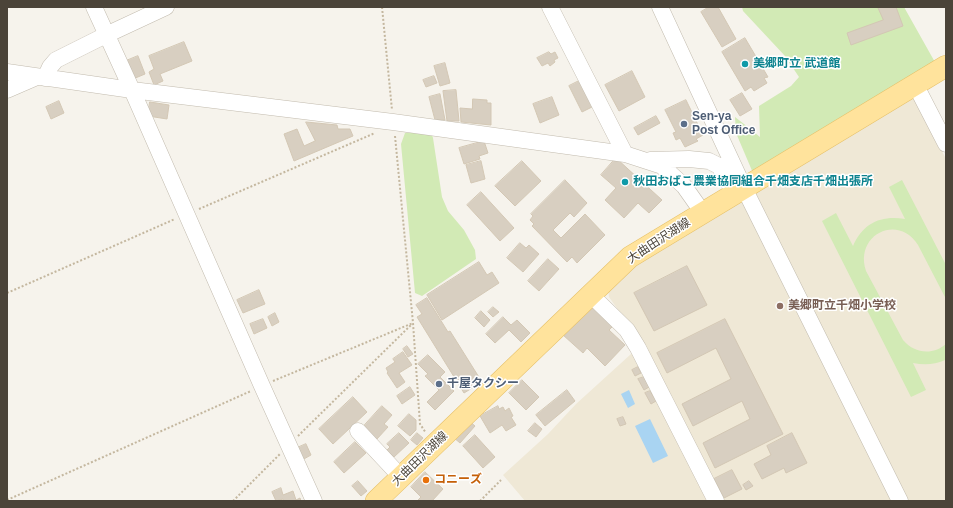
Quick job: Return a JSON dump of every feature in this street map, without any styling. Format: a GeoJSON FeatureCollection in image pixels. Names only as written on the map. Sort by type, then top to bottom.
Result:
{"type":"FeatureCollection","features":[{"type":"Feature","properties":{"kind":"main road","name":"大曲田沢湖線"},"geometry":{"type":"LineString","coordinates":[[376,501],[630,257],[915,84],[944,73]]}},
{"type":"Feature","properties":{"kind":"street"},"geometry":{"type":"LineString","coordinates":[[94,7],[314,501]]}},
{"type":"Feature","properties":{"kind":"street"},"geometry":{"type":"LineString","coordinates":[[7,90],[41,77],[56,60],[166,7]]}},
{"type":"Feature","properties":{"kind":"street"},"geometry":{"type":"LineString","coordinates":[[550,7],[625,154]]}},
{"type":"Feature","properties":{"kind":"street"},"geometry":{"type":"LineString","coordinates":[[660,7],[739,191],[900,501]]}},
{"type":"Feature","properties":{"kind":"street"},"geometry":{"type":"LineString","coordinates":[[7,72],[132,90],[393,122],[625,154],[662,166],[684,186],[703,213]]}},
{"type":"Feature","properties":{"kind":"street"},"geometry":{"type":"LineString","coordinates":[[915,84],[946,144]]}},
{"type":"Feature","properties":{"kind":"street"},"geometry":{"type":"LineString","coordinates":[[644,160],[689,159],[709,161],[718,166],[739,191]]}},
{"type":"Feature","properties":{"kind":"street"},"geometry":{"type":"LineString","coordinates":[[591,295],[627,330],[638,348],[716,501]]}},
{"type":"Feature","properties":{"kind":"street"},"geometry":{"type":"LineString","coordinates":[[358,431],[401,477]]}},
{"type":"Feature","properties":{"kind":"path"},"geometry":{"type":"LineString","coordinates":[[382,7],[413,323],[420,424],[434,446]]}},
{"type":"Feature","properties":{"kind":"path"},"geometry":{"type":"LineString","coordinates":[[7,293],[186,214],[376,133],[393,122]]}},
{"type":"Feature","properties":{"kind":"path"},"geometry":{"type":"LineString","coordinates":[[7,500],[262,386],[413,323]]}},
{"type":"Feature","properties":{"kind":"path"},"geometry":{"type":"LineString","coordinates":[[233,501],[413,323]]}},
{"type":"Feature","properties":{"kind":"path"},"geometry":{"type":"LineString","coordinates":[[480,501],[501,480]]}},
{"type":"Feature","properties":{"kind":"shaded area","name":"美郷町立千畑小学校"},"geometry":{"type":"Polygon","coordinates":[[[914,97],[946,159],[946,501],[525,501],[503,475],[548,434],[576,404],[642,344],[609,297],[608,289],[610,281],[914,97]]]}},
{"type":"Feature","properties":{"kind":"green space"},"geometry":{"type":"Polygon","coordinates":[[[742,7],[904,7],[936,64],[753,173],[736,133],[735,117],[760,137],[759,106],[791,86],[799,77],[785,56],[743,11],[742,7]]]}},
{"type":"Feature","properties":{"kind":"green space"},"geometry":{"type":"Polygon","coordinates":[[[413,132],[432,135],[442,197],[448,211],[464,230],[475,250],[476,259],[422,296],[415,293],[401,144],[405,133],[413,132]]]}},
{"type":"Feature","properties":{"kind":"green space"},"geometry":{"type":"Polygon","coordinates":[[[902,180],[946,265],[946,299],[918,245],[910,235],[900,230],[880,232],[866,247],[864,258],[866,271],[903,340],[912,348],[923,351],[935,350],[946,344],[945,360],[929,364],[913,363],[926,390],[911,397],[822,221],[836,213],[853,246],[862,232],[874,222],[888,218],[905,219],[889,187],[902,180]]]}},
{"type":"Feature","properties":{"kind":"water"},"geometry":{"type":"Polygon","coordinates":[[[629,390],[635,404],[628,408],[621,394],[629,390]]]}},
{"type":"Feature","properties":{"kind":"water"},"geometry":{"type":"Polygon","coordinates":[[[650,419],[668,456],[653,463],[635,426],[650,419]]]}},
{"type":"Feature","properties":{"kind":"building"},"geometry":{"type":"Polygon","coordinates":[[[709,7],[718,7],[736,39],[722,47],[701,12],[709,7]]]}},
{"type":"Feature","properties":{"kind":"building"},"geometry":{"type":"Polygon","coordinates":[[[878,7],[896,7],[903,26],[851,45],[847,33],[883,20],[878,7]]]}},
{"type":"Feature","properties":{"kind":"building","name":"美郷町立 武道館"},"geometry":{"type":"Polygon","coordinates":[[[745,38],[768,77],[764,78],[767,83],[754,91],[751,87],[745,91],[722,52],[745,38]]]}},
{"type":"Feature","properties":{"kind":"building"},"geometry":{"type":"Polygon","coordinates":[[[184,42],[192,61],[160,74],[163,81],[154,85],[149,72],[154,69],[149,56],[184,42]]]}},
{"type":"Feature","properties":{"kind":"building"},"geometry":{"type":"Polygon","coordinates":[[[549,52],[551,54],[555,52],[558,58],[554,60],[555,62],[550,66],[548,63],[542,66],[537,58],[549,52]]]}},
{"type":"Feature","properties":{"kind":"building"},"geometry":{"type":"Polygon","coordinates":[[[138,56],[145,74],[133,79],[126,61],[138,56]]]}},
{"type":"Feature","properties":{"kind":"building"},"geometry":{"type":"Polygon","coordinates":[[[445,63],[450,83],[440,86],[434,66],[445,63]]]}},
{"type":"Feature","properties":{"kind":"building"},"geometry":{"type":"Polygon","coordinates":[[[632,71],[645,97],[619,111],[605,85],[632,71]]]}},
{"type":"Feature","properties":{"kind":"building"},"geometry":{"type":"Polygon","coordinates":[[[434,76],[437,83],[426,87],[423,80],[434,76]]]}},
{"type":"Feature","properties":{"kind":"building"},"geometry":{"type":"Polygon","coordinates":[[[581,80],[594,106],[582,112],[569,86],[581,80]]]}},
{"type":"Feature","properties":{"kind":"building"},"geometry":{"type":"Polygon","coordinates":[[[456,90],[459,121],[447,121],[443,91],[456,90]]]}},
{"type":"Feature","properties":{"kind":"building"},"geometry":{"type":"Polygon","coordinates":[[[742,93],[752,109],[740,116],[730,100],[742,93]]]}},
{"type":"Feature","properties":{"kind":"building"},"geometry":{"type":"Polygon","coordinates":[[[440,94],[445,120],[435,120],[429,97],[440,94]]]}},
{"type":"Feature","properties":{"kind":"building"},"geometry":{"type":"Polygon","coordinates":[[[552,97],[559,115],[540,123],[533,104],[552,97]]]}},
{"type":"Feature","properties":{"kind":"building"},"geometry":{"type":"Polygon","coordinates":[[[473,99],[487,100],[487,103],[491,103],[491,125],[461,122],[460,108],[472,109],[473,99]]]}},
{"type":"Feature","properties":{"kind":"building"},"geometry":{"type":"Polygon","coordinates":[[[686,100],[703,135],[696,139],[698,141],[685,147],[680,138],[676,140],[673,133],[676,132],[665,110],[686,100]]]}},
{"type":"Feature","properties":{"kind":"building"},"geometry":{"type":"Polygon","coordinates":[[[59,101],[64,113],[51,119],[46,107],[59,101]]]}},
{"type":"Feature","properties":{"kind":"building"},"geometry":{"type":"Polygon","coordinates":[[[150,102],[169,105],[167,119],[148,116],[150,102]]]}},
{"type":"Feature","properties":{"kind":"building"},"geometry":{"type":"Polygon","coordinates":[[[656,116],[660,123],[638,135],[634,128],[656,116]]]}},
{"type":"Feature","properties":{"kind":"building"},"geometry":{"type":"Polygon","coordinates":[[[306,122],[337,125],[338,129],[350,129],[353,136],[294,161],[284,134],[297,129],[304,146],[315,141],[306,122]]]}},
{"type":"Feature","properties":{"kind":"building"},"geometry":{"type":"Polygon","coordinates":[[[484,141],[488,153],[479,156],[480,159],[464,164],[459,148],[484,141]]]}},
{"type":"Feature","properties":{"kind":"building","name":"秋田おばこ農業協同組合千畑支店千畑出張所"},"geometry":{"type":"Polygon","coordinates":[[[616,158],[662,200],[649,213],[638,203],[624,218],[605,200],[616,188],[601,175],[616,158]]]}},
{"type":"Feature","properties":{"kind":"building"},"geometry":{"type":"Polygon","coordinates":[[[481,161],[485,179],[471,183],[466,165],[481,161]]]}},
{"type":"Feature","properties":{"kind":"building"},"geometry":{"type":"Polygon","coordinates":[[[522,161],[541,181],[515,206],[495,186],[522,161]]]}},
{"type":"Feature","properties":{"kind":"building"},"geometry":{"type":"Polygon","coordinates":[[[565,180],[587,203],[574,217],[570,213],[553,230],[561,238],[585,214],[605,235],[577,263],[572,257],[567,262],[532,226],[534,224],[530,220],[533,216],[531,214],[565,180]]]}},
{"type":"Feature","properties":{"kind":"building"},"geometry":{"type":"Polygon","coordinates":[[[481,192],[514,228],[500,241],[467,205],[481,192]]]}},
{"type":"Feature","properties":{"kind":"building"},"geometry":{"type":"Polygon","coordinates":[[[520,243],[526,248],[529,245],[539,254],[523,272],[507,258],[520,243]]]}},
{"type":"Feature","properties":{"kind":"building"},"geometry":{"type":"Polygon","coordinates":[[[548,259],[559,269],[539,291],[528,281],[548,259]]]}},
{"type":"Feature","properties":{"kind":"building"},"geometry":{"type":"Polygon","coordinates":[[[479,262],[487,275],[492,272],[499,283],[442,320],[427,295],[479,262]]]}},
{"type":"Feature","properties":{"kind":"building"},"geometry":{"type":"Polygon","coordinates":[[[687,266],[707,305],[654,331],[634,293],[687,266]]]}},
{"type":"Feature","properties":{"kind":"building"},"geometry":{"type":"Polygon","coordinates":[[[259,290],[265,304],[243,313],[237,300],[259,290]]]}},
{"type":"Feature","properties":{"kind":"building"},"geometry":{"type":"Polygon","coordinates":[[[427,298],[482,382],[464,393],[417,317],[422,314],[416,305],[427,298]]]}},
{"type":"Feature","properties":{"kind":"building"},"geometry":{"type":"Polygon","coordinates":[[[592,304],[614,325],[609,330],[625,345],[605,366],[587,348],[583,353],[563,335],[592,304]]]}},
{"type":"Feature","properties":{"kind":"building"},"geometry":{"type":"Polygon","coordinates":[[[493,307],[499,312],[493,317],[488,312],[493,307]]]}},
{"type":"Feature","properties":{"kind":"building"},"geometry":{"type":"Polygon","coordinates":[[[481,311],[490,320],[484,327],[475,318],[481,311]]]}},
{"type":"Feature","properties":{"kind":"building"},"geometry":{"type":"Polygon","coordinates":[[[275,313],[279,322],[272,326],[268,317],[275,313]]]}},
{"type":"Feature","properties":{"kind":"building"},"geometry":{"type":"Polygon","coordinates":[[[503,317],[511,325],[517,320],[530,333],[521,342],[509,330],[495,343],[486,334],[503,317]]]}},
{"type":"Feature","properties":{"kind":"building"},"geometry":{"type":"Polygon","coordinates":[[[263,319],[267,328],[254,334],[250,324],[263,319]]]}},
{"type":"Feature","properties":{"kind":"building"},"geometry":{"type":"Polygon","coordinates":[[[725,319],[783,434],[715,468],[703,443],[750,419],[742,401],[693,426],[682,404],[731,379],[716,348],[667,373],[657,353],[725,319]]]}},
{"type":"Feature","properties":{"kind":"building"},"geometry":{"type":"Polygon","coordinates":[[[407,346],[413,354],[408,357],[403,349],[407,346]]]}},
{"type":"Feature","properties":{"kind":"building"},"geometry":{"type":"Polygon","coordinates":[[[403,352],[412,365],[399,373],[405,382],[397,388],[387,373],[386,368],[395,362],[393,359],[403,352]]]}},
{"type":"Feature","properties":{"kind":"building","name":"千屋タクシー"},"geometry":{"type":"Polygon","coordinates":[[[428,355],[445,372],[440,377],[454,391],[435,410],[427,402],[439,390],[425,376],[428,374],[418,364],[428,355]]]}},
{"type":"Feature","properties":{"kind":"building"},"geometry":{"type":"Polygon","coordinates":[[[638,367],[641,373],[635,376],[632,370],[638,367]]]}},
{"type":"Feature","properties":{"kind":"building"},"geometry":{"type":"Polygon","coordinates":[[[644,377],[649,387],[644,390],[638,379],[644,377]]]}},
{"type":"Feature","properties":{"kind":"building"},"geometry":{"type":"Polygon","coordinates":[[[522,380],[539,397],[526,410],[509,393],[522,380]]]}},
{"type":"Feature","properties":{"kind":"building"},"geometry":{"type":"Polygon","coordinates":[[[410,387],[415,395],[402,404],[397,396],[410,387]]]}},
{"type":"Feature","properties":{"kind":"building"},"geometry":{"type":"Polygon","coordinates":[[[567,390],[575,401],[545,426],[536,415],[567,390]]]}},
{"type":"Feature","properties":{"kind":"building"},"geometry":{"type":"Polygon","coordinates":[[[650,391],[656,401],[651,404],[645,393],[650,391]]]}},
{"type":"Feature","properties":{"kind":"building"},"geometry":{"type":"Polygon","coordinates":[[[353,397],[367,412],[333,444],[319,429],[353,397]]]}},
{"type":"Feature","properties":{"kind":"building"},"geometry":{"type":"Polygon","coordinates":[[[382,406],[392,415],[384,424],[388,427],[376,440],[363,427],[382,406]]]}},
{"type":"Feature","properties":{"kind":"building"},"geometry":{"type":"Polygon","coordinates":[[[498,406],[499,409],[503,407],[505,411],[509,408],[513,416],[511,417],[516,425],[506,431],[502,425],[490,433],[480,416],[498,406]]]}},
{"type":"Feature","properties":{"kind":"building"},"geometry":{"type":"Polygon","coordinates":[[[409,414],[416,420],[416,430],[410,436],[398,426],[409,414]]]}},
{"type":"Feature","properties":{"kind":"building"},"geometry":{"type":"Polygon","coordinates":[[[623,417],[626,424],[620,426],[617,419],[623,417]]]}},
{"type":"Feature","properties":{"kind":"building"},"geometry":{"type":"Polygon","coordinates":[[[468,420],[475,426],[460,443],[453,437],[468,420]]]}},
{"type":"Feature","properties":{"kind":"building"},"geometry":{"type":"Polygon","coordinates":[[[535,423],[542,429],[536,437],[528,431],[535,423]]]}},
{"type":"Feature","properties":{"kind":"building"},"geometry":{"type":"Polygon","coordinates":[[[399,433],[409,443],[394,457],[387,450],[390,447],[387,444],[399,433]]]}},
{"type":"Feature","properties":{"kind":"building"},"geometry":{"type":"Polygon","coordinates":[[[417,433],[423,438],[417,445],[411,440],[417,433]]]}},
{"type":"Feature","properties":{"kind":"building"},"geometry":{"type":"Polygon","coordinates":[[[792,433],[807,463],[786,473],[784,468],[762,479],[754,464],[771,455],[767,446],[792,433]]]}},
{"type":"Feature","properties":{"kind":"building"},"geometry":{"type":"Polygon","coordinates":[[[475,435],[495,457],[483,468],[463,446],[475,435]]]}},
{"type":"Feature","properties":{"kind":"building"},"geometry":{"type":"Polygon","coordinates":[[[355,442],[366,453],[344,473],[334,462],[355,442]]]}},
{"type":"Feature","properties":{"kind":"building"},"geometry":{"type":"Polygon","coordinates":[[[306,444],[311,455],[302,460],[297,448],[306,444]]]}},
{"type":"Feature","properties":{"kind":"building"},"geometry":{"type":"Polygon","coordinates":[[[732,470],[742,489],[724,498],[714,479],[732,470]]]}},
{"type":"Feature","properties":{"kind":"building","name":"コニーズ"},"geometry":{"type":"Polygon","coordinates":[[[425,472],[443,489],[432,501],[417,501],[421,497],[411,487],[425,472]]]}},
{"type":"Feature","properties":{"kind":"building"},"geometry":{"type":"Polygon","coordinates":[[[358,481],[367,491],[361,496],[352,486],[358,481]]]}},
{"type":"Feature","properties":{"kind":"building"},"geometry":{"type":"Polygon","coordinates":[[[749,481],[753,486],[746,490],[743,485],[749,481]]]}},
{"type":"Feature","properties":{"kind":"building"},"geometry":{"type":"Polygon","coordinates":[[[281,488],[283,495],[293,491],[296,500],[300,498],[301,501],[284,501],[283,499],[276,501],[272,492],[281,488]]]}},
{"type":"Feature","properties":{"kind":"place","name":"美郷町立 武道館"},"geometry":{"type":"Point","coordinates":[745,64]}},
{"type":"Feature","properties":{"kind":"place","name":"Sen-ya Post Office"},"geometry":{"type":"Point","coordinates":[684,124]}},
{"type":"Feature","properties":{"kind":"place","name":"秋田おばこ農業協同組合千畑支店千畑出張所"},"geometry":{"type":"Point","coordinates":[625,182]}},
{"type":"Feature","properties":{"kind":"place","name":"美郷町立千畑小学校"},"geometry":{"type":"Point","coordinates":[780,306]}},
{"type":"Feature","properties":{"kind":"place","name":"千屋タクシー"},"geometry":{"type":"Point","coordinates":[439,384]}},
{"type":"Feature","properties":{"kind":"place","name":"コニーズ"},"geometry":{"type":"Point","coordinates":[426,480]}}]}
